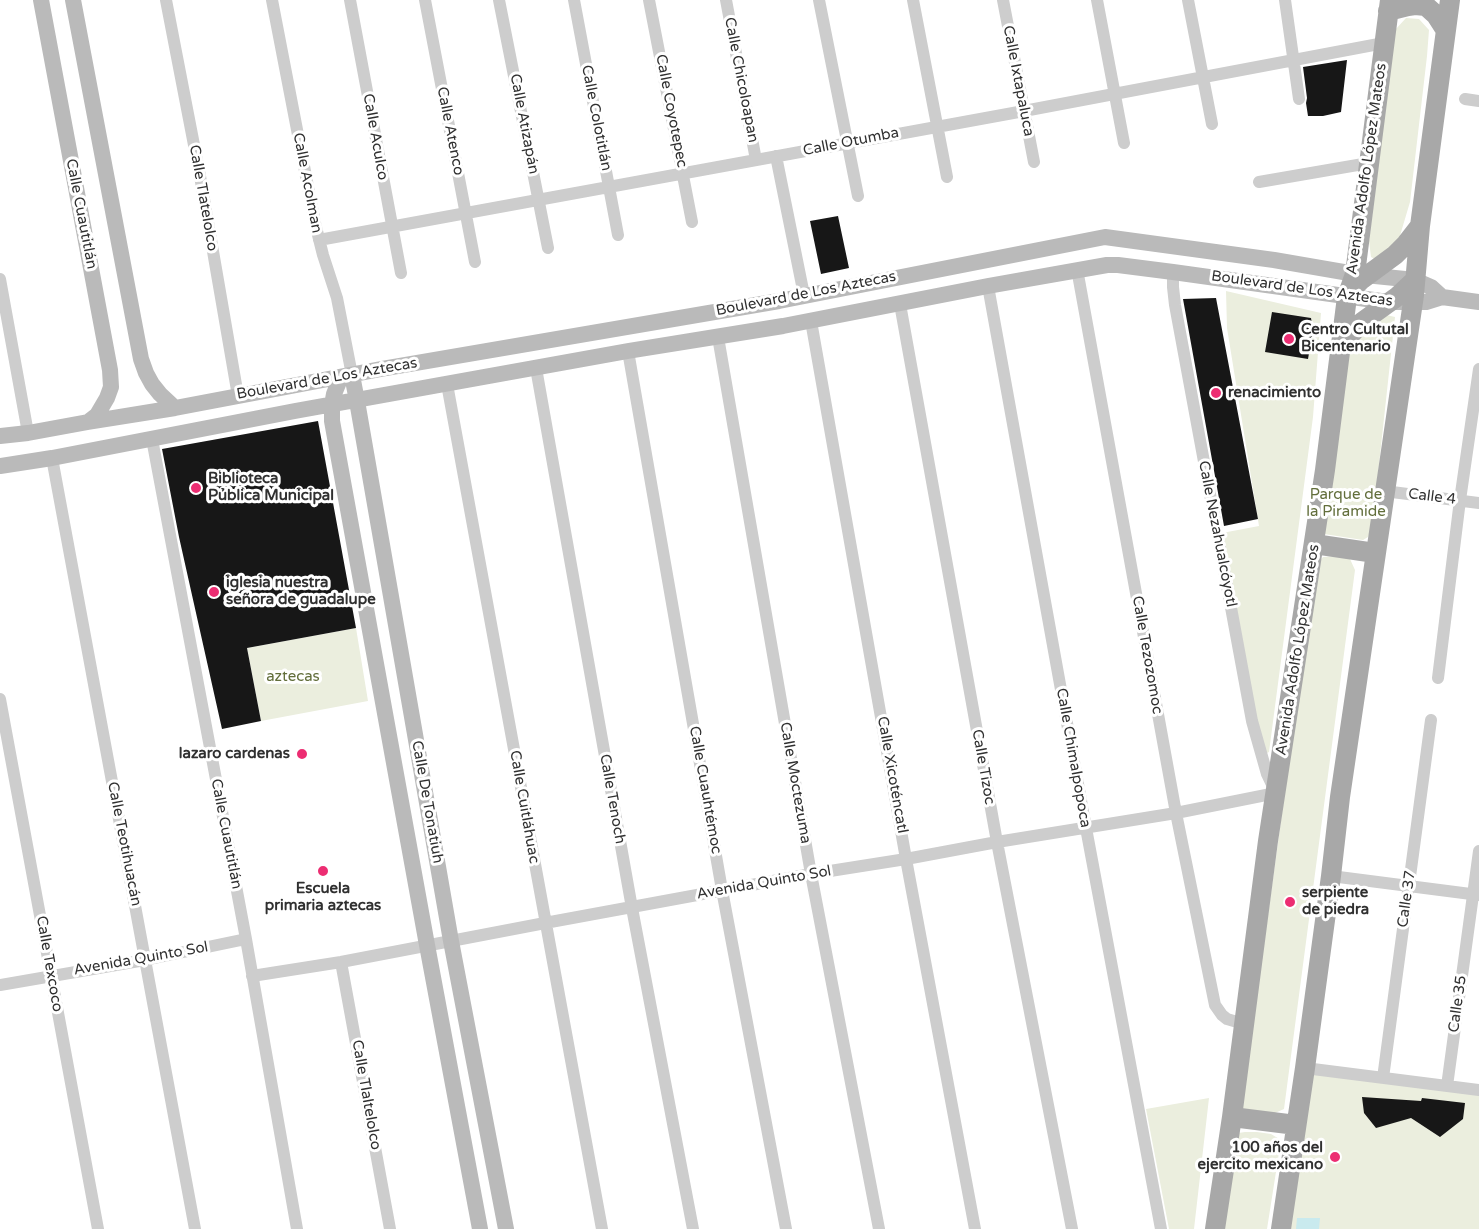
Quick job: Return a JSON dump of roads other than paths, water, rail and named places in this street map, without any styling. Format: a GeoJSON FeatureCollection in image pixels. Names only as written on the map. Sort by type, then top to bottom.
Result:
{"type":"FeatureCollection","features":[{"type":"Feature","properties":{"kind":"main road","name":"Calle Cuautitlán"},"geometry":{"type":"LineString","coordinates":[[41,0],[110,370],[111,387],[107,399],[97,414],[88,422]]}},
{"type":"Feature","properties":{"kind":"main road"},"geometry":{"type":"LineString","coordinates":[[73,0],[141,359],[152,384],[175,408]]}},
{"type":"Feature","properties":{"kind":"main road"},"geometry":{"type":"LineString","coordinates":[[1281,1229],[1305,1068],[1340,797],[1412,302],[1450,0]]}},
{"type":"Feature","properties":{"kind":"main road"},"geometry":{"type":"LineString","coordinates":[[1389,5],[1426,6],[1436,15],[1445,29]]}},
{"type":"Feature","properties":{"kind":"main road","name":"Avenida Adolfo López Mateos"},"geometry":{"type":"LineString","coordinates":[[1215,1229],[1276,793],[1314,544],[1347,297],[1361,274],[1369,163],[1389,5]]}},
{"type":"Feature","properties":{"kind":"main road"},"geometry":{"type":"LineString","coordinates":[[1361,274],[1395,255],[1420,226]]}},
{"type":"Feature","properties":{"kind":"main road","name":"Boulevard de Los Aztecas"},"geometry":{"type":"LineString","coordinates":[[0,436],[28,434],[175,408],[347,372],[779,301],[1105,237],[1415,280],[1431,287],[1442,297]]}},
{"type":"Feature","properties":{"kind":"main road","name":"Boulevard de Los Aztecas"},"geometry":{"type":"LineString","coordinates":[[0,466],[152,440],[628,351],[811,321],[1107,265],[1388,302],[1426,302],[1442,297]]}},
{"type":"Feature","properties":{"kind":"main road"},"geometry":{"type":"LineString","coordinates":[[1340,351],[1362,322],[1398,296],[1415,280]]}},
{"type":"Feature","properties":{"kind":"main road"},"geometry":{"type":"LineString","coordinates":[[1442,297],[1479,302]]}},
{"type":"Feature","properties":{"kind":"main road"},"geometry":{"type":"LineString","coordinates":[[779,301],[783,326]]}},
{"type":"Feature","properties":{"kind":"main road","name":"Calle De Tonatiuh"},"geometry":{"type":"LineString","coordinates":[[347,372],[357,401],[450,941],[506,1229]]}},
{"type":"Feature","properties":{"kind":"main road","name":"Calle De Tonatiuh"},"geometry":{"type":"LineString","coordinates":[[347,372],[334,394],[332,421],[480,1229]]}},
{"type":"Feature","properties":{"kind":"main road"},"geometry":{"type":"LineString","coordinates":[[1314,544],[1375,553]]}},
{"type":"Feature","properties":{"kind":"main road"},"geometry":{"type":"LineString","coordinates":[[1232,1117],[1296,1125]]}},
{"type":"Feature","properties":{"kind":"street","name":"Calle Tlatelolco"},"geometry":{"type":"LineString","coordinates":[[166,0],[200,176],[238,396]]}},
{"type":"Feature","properties":{"kind":"street","name":"Calle Acolman"},"geometry":{"type":"LineString","coordinates":[[272,0],[319,240],[337,298],[347,372]]}},
{"type":"Feature","properties":{"kind":"street","name":"Calle Aculco"},"geometry":{"type":"LineString","coordinates":[[350,0],[401,273]]}},
{"type":"Feature","properties":{"kind":"street","name":"Calle Atenco"},"geometry":{"type":"LineString","coordinates":[[425,0],[475,262]]}},
{"type":"Feature","properties":{"kind":"street","name":"Calle Atizapán"},"geometry":{"type":"LineString","coordinates":[[500,0],[548,248]]}},
{"type":"Feature","properties":{"kind":"street","name":"Calle Colotitlán"},"geometry":{"type":"LineString","coordinates":[[574,0],[618,235]]}},
{"type":"Feature","properties":{"kind":"street","name":"Calle Coyotepec"},"geometry":{"type":"LineString","coordinates":[[649,0],[692,222]]}},
{"type":"Feature","properties":{"kind":"street","name":"Calle Chicoloapan"},"geometry":{"type":"LineString","coordinates":[[726,0],[756,160]]}},
{"type":"Feature","properties":{"kind":"street"},"geometry":{"type":"LineString","coordinates":[[819,0],[858,196]]}},
{"type":"Feature","properties":{"kind":"street"},"geometry":{"type":"LineString","coordinates":[[913,0],[947,177]]}},
{"type":"Feature","properties":{"kind":"street","name":"Calle Ixtapaluca"},"geometry":{"type":"LineString","coordinates":[[1003,0],[1034,162]]}},
{"type":"Feature","properties":{"kind":"street"},"geometry":{"type":"LineString","coordinates":[[1097,0],[1124,143]]}},
{"type":"Feature","properties":{"kind":"street"},"geometry":{"type":"LineString","coordinates":[[1188,0],[1212,124]]}},
{"type":"Feature","properties":{"kind":"street"},"geometry":{"type":"LineString","coordinates":[[1286,2],[1299,99]]}},
{"type":"Feature","properties":{"kind":"street","name":"Calle Otumba"},"geometry":{"type":"LineString","coordinates":[[319,240],[1384,43]]}},
{"type":"Feature","properties":{"kind":"street"},"geometry":{"type":"LineString","coordinates":[[1465,99],[1479,101]]}},
{"type":"Feature","properties":{"kind":"street"},"geometry":{"type":"LineString","coordinates":[[776,156],[804,296]]}},
{"type":"Feature","properties":{"kind":"street"},"geometry":{"type":"LineString","coordinates":[[1259,182],[1369,163]]}},
{"type":"Feature","properties":{"kind":"street","name":"Calle Tezozomoc"},"geometry":{"type":"LineString","coordinates":[[1077,269],[1176,813],[1215,1005],[1222,1015],[1244,1024]]}},
{"type":"Feature","properties":{"kind":"street","name":"Calle Nezahualcóyotl"},"geometry":{"type":"LineString","coordinates":[[1173,272],[1175,305],[1252,721],[1267,774],[1276,793]]}},
{"type":"Feature","properties":{"kind":"street"},"geometry":{"type":"LineString","coordinates":[[0,279],[28,434]]}},
{"type":"Feature","properties":{"kind":"street","name":"Calle Chimalpopoca"},"geometry":{"type":"LineString","coordinates":[[988,286],[1161,1229]]}},
{"type":"Feature","properties":{"kind":"street","name":"Calle Tizoc"},"geometry":{"type":"LineString","coordinates":[[900,304],[997,842],[1072,1229]]}},
{"type":"Feature","properties":{"kind":"street","name":"Calle Xicoténcatl"},"geometry":{"type":"LineString","coordinates":[[811,321],[906,859],[975,1229]]}},
{"type":"Feature","properties":{"kind":"street","name":"Calle Moctezuma"},"geometry":{"type":"LineString","coordinates":[[718,337],[811,874],[879,1229]]}},
{"type":"Feature","properties":{"kind":"street","name":"Calle Cuauhtémoc"},"geometry":{"type":"LineString","coordinates":[[628,351],[722,890],[786,1229]]}},
{"type":"Feature","properties":{"kind":"street","name":"Calle Tenoch"},"geometry":{"type":"LineString","coordinates":[[536,368],[632,908],[693,1229]]}},
{"type":"Feature","properties":{"kind":"street"},"geometry":{"type":"LineString","coordinates":[[1438,678],[1479,369]]}},
{"type":"Feature","properties":{"kind":"street","name":"Calle Cuitláhuac"},"geometry":{"type":"LineString","coordinates":[[447,384],[602,1229]]}},
{"type":"Feature","properties":{"kind":"street","name":"Calle Cuautitlán"},"geometry":{"type":"LineString","coordinates":[[152,440],[246,939],[297,1229]]}},
{"type":"Feature","properties":{"kind":"street","name":"Calle Teotihuacán"},"geometry":{"type":"LineString","coordinates":[[52,458],[195,1229]]}},
{"type":"Feature","properties":{"kind":"street","name":"Calle 4"},"geometry":{"type":"LineString","coordinates":[[1384,491],[1479,502]]}},
{"type":"Feature","properties":{"kind":"street","name":"Calle Texcoco"},"geometry":{"type":"LineString","coordinates":[[0,699],[98,1229]]}},
{"type":"Feature","properties":{"kind":"street","name":"Calle 37"},"geometry":{"type":"LineString","coordinates":[[1383,1078],[1431,720]]}},
{"type":"Feature","properties":{"kind":"street","name":"Avenida Quinto Sol"},"geometry":{"type":"LineString","coordinates":[[252,976],[341,962],[811,874],[1176,813],[1276,793]]}},
{"type":"Feature","properties":{"kind":"street","name":"Calle 35"},"geometry":{"type":"LineString","coordinates":[[1447,1086],[1476,895],[1479,851]]}},
{"type":"Feature","properties":{"kind":"street"},"geometry":{"type":"LineString","coordinates":[[1331,876],[1476,895]]}},
{"type":"Feature","properties":{"kind":"street","name":"Avenida Quinto Sol"},"geometry":{"type":"LineString","coordinates":[[0,985],[146,960],[246,939]]}},
{"type":"Feature","properties":{"kind":"street","name":"Calle Tlaltelolco"},"geometry":{"type":"LineString","coordinates":[[341,962],[390,1229]]}},
{"type":"Feature","properties":{"kind":"street"},"geometry":{"type":"LineString","coordinates":[[1305,1068],[1479,1090]]}},
{"type":"Feature","properties":{"kind":"water"},"geometry":{"type":"Polygon","coordinates":[[[1297,1218],[1320,1218],[1319,1229],[1296,1229],[1297,1218]]]}},
{"type":"Feature","properties":{"kind":"place","name":"Centro Cultutal Bicentenario"},"geometry":{"type":"Point","coordinates":[1289,339]}},
{"type":"Feature","properties":{"kind":"place","name":"renacimiento"},"geometry":{"type":"Point","coordinates":[1216,393]}},
{"type":"Feature","properties":{"kind":"place","name":"Biblioteca Pública Municipal"},"geometry":{"type":"Point","coordinates":[196,488]}},
{"type":"Feature","properties":{"kind":"place","name":"iglesia nuestra señora de guadalupe"},"geometry":{"type":"Point","coordinates":[214,592]}},
{"type":"Feature","properties":{"kind":"place","name":"lazaro cardenas"},"geometry":{"type":"Point","coordinates":[302,754]}},
{"type":"Feature","properties":{"kind":"place","name":"Escuela primaria aztecas"},"geometry":{"type":"Point","coordinates":[323,871]}},
{"type":"Feature","properties":{"kind":"place","name":"serpiente de piedra"},"geometry":{"type":"Point","coordinates":[1290,902]}},
{"type":"Feature","properties":{"kind":"place","name":"100 años del ejercito mexicano"},"geometry":{"type":"Point","coordinates":[1335,1157]}},
{"type":"Feature","properties":{"kind":"park label","name":"Parque de la Piramide"},"geometry":{"type":"Point","coordinates":[1346,504]}},
{"type":"Feature","properties":{"kind":"park label","name":"aztecas"},"geometry":{"type":"Point","coordinates":[293,677]}}]}
